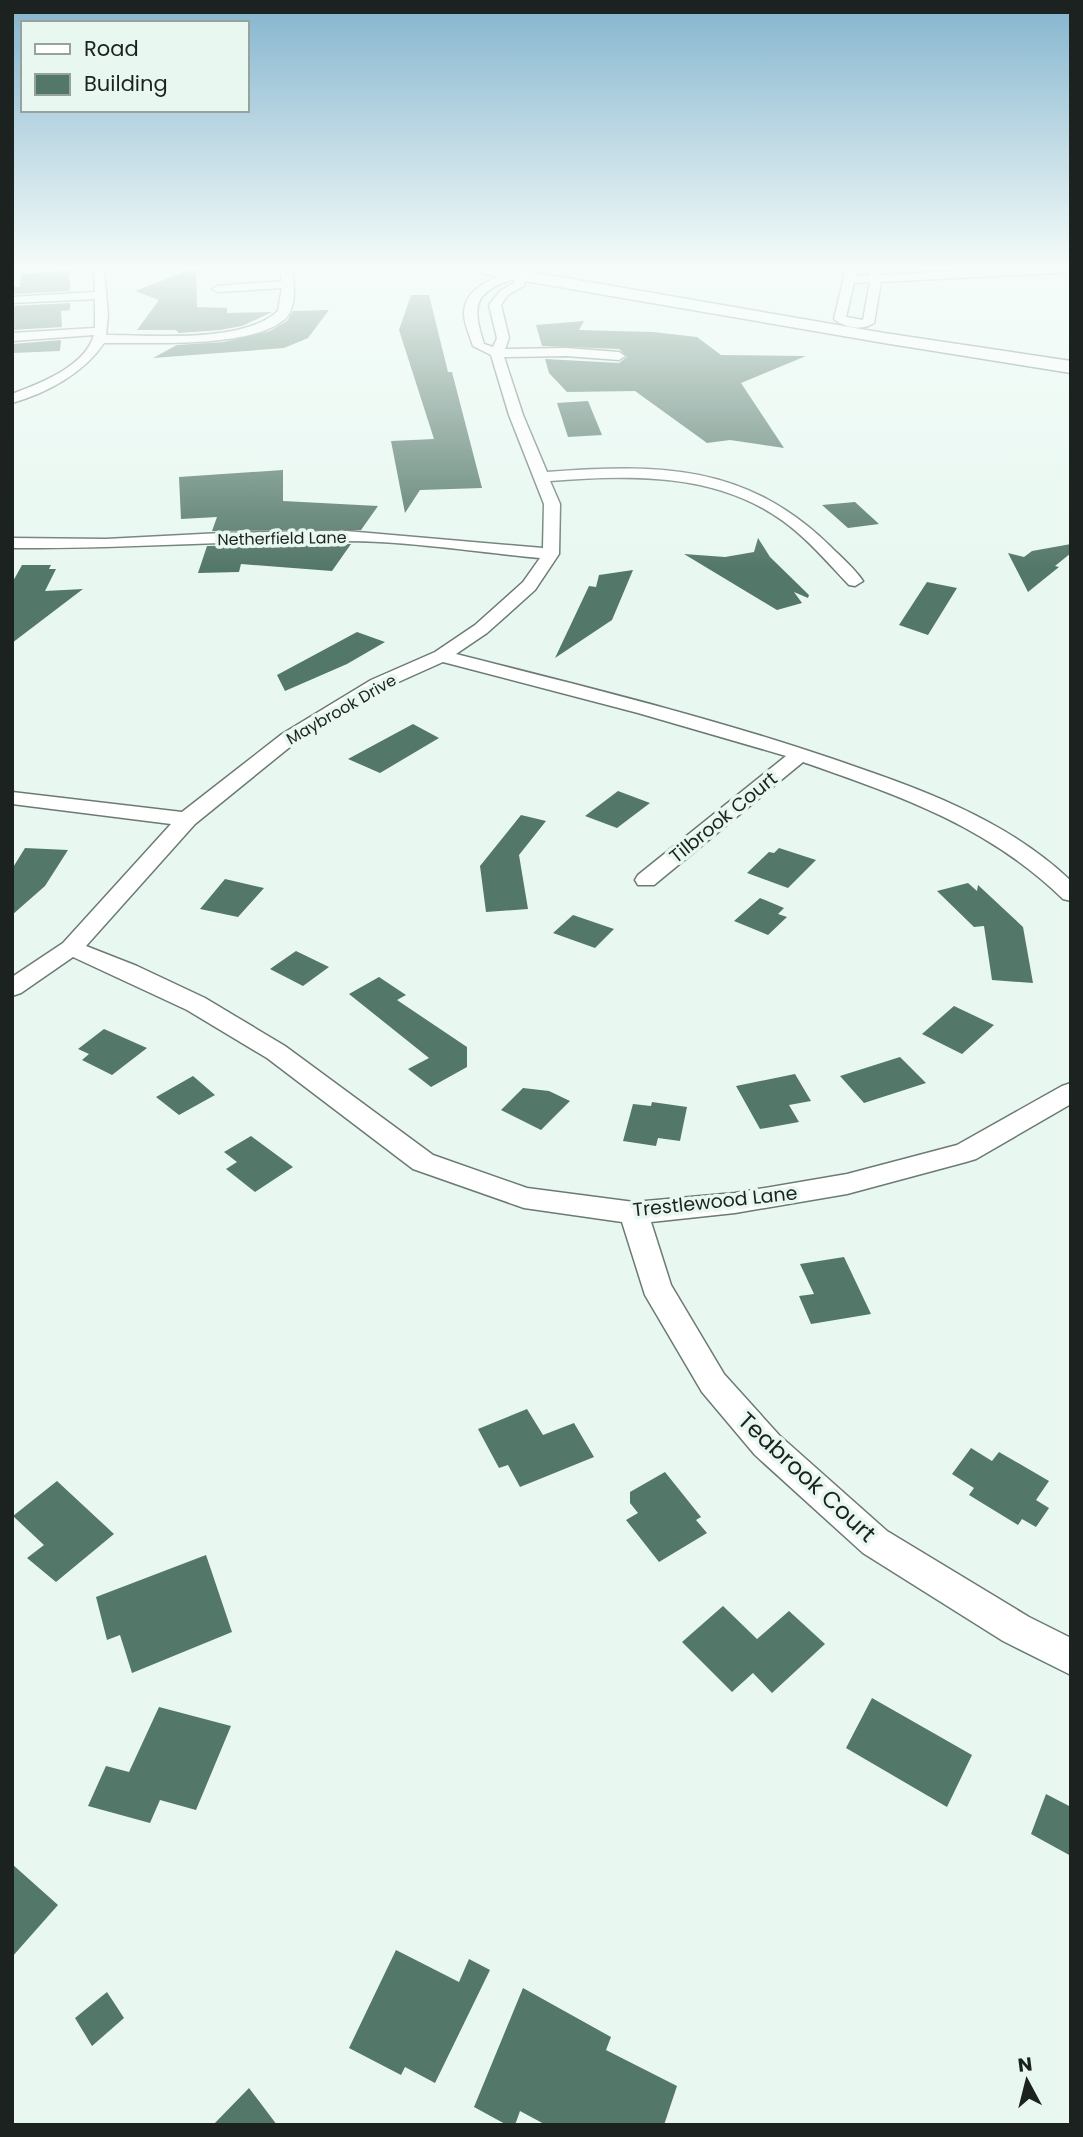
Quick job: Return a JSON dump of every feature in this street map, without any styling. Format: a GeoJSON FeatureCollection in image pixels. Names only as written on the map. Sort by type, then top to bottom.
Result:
{"type":"FeatureCollection","features":[{"type":"Feature","properties":{"kind":"street"},"geometry":{"type":"LineString","coordinates":[[12,399],[72,369]]}},
{"type":"Feature","properties":{"kind":"street"},"geometry":{"type":"LineString","coordinates":[[502,369],[516,415],[552,505],[551,554]]}},
{"type":"Feature","properties":{"kind":"street"},"geometry":{"type":"LineString","coordinates":[[541,477],[647,472],[684,477],[724,487],[753,497],[787,516],[855,581]]}},
{"type":"Feature","properties":{"kind":"street","name":"Netherfield Lane"},"geometry":{"type":"LineString","coordinates":[[12,543],[106,544],[346,536],[551,554]]}},
{"type":"Feature","properties":{"kind":"street","name":"Maybrook Drive"},"geometry":{"type":"LineString","coordinates":[[12,989],[71,948],[187,819],[289,738],[378,684],[441,656],[481,629],[529,586],[551,554]]}},
{"type":"Feature","properties":{"kind":"street"},"geometry":{"type":"LineString","coordinates":[[441,656],[627,704],[801,754],[941,804],[1001,836],[1046,868],[1071,894]]}},
{"type":"Feature","properties":{"kind":"street","name":"Tilbrook Court"},"geometry":{"type":"LineString","coordinates":[[646,880],[801,754]]}},
{"type":"Feature","properties":{"kind":"street"},"geometry":{"type":"LineString","coordinates":[[12,798],[187,819]]}},
{"type":"Feature","properties":{"kind":"street","name":"Trestlewood Lane"},"geometry":{"type":"LineString","coordinates":[[71,948],[128,971],[195,1004],[276,1052],[423,1161],[524,1198],[634,1213],[735,1203],[847,1184],[966,1152],[1071,1092]]}},
{"type":"Feature","properties":{"kind":"street","name":"Teabrook Court"},"geometry":{"type":"LineString","coordinates":[[634,1213],[656,1287],[713,1383],[766,1445],[875,1542],[1016,1629],[1071,1657]]}},
{"type":"Feature","properties":{"kind":"building"},"geometry":{"type":"Polygon","coordinates":[[[411,369],[447,369],[448,372],[452,372],[482,488],[420,490],[405,513],[391,441],[434,439],[411,369]]]}},
{"type":"Feature","properties":{"kind":"building"},"geometry":{"type":"Polygon","coordinates":[[[548,369],[775,369],[741,383],[784,448],[730,440],[707,443],[635,391],[567,392],[548,369]]]}},
{"type":"Feature","properties":{"kind":"building"},"geometry":{"type":"Polygon","coordinates":[[[588,401],[602,435],[568,437],[557,403],[588,401]]]}},
{"type":"Feature","properties":{"kind":"building"},"geometry":{"type":"Polygon","coordinates":[[[283,470],[283,501],[378,506],[361,530],[212,531],[217,517],[181,519],[179,477],[283,470]]]}},
{"type":"Feature","properties":{"kind":"building"},"geometry":{"type":"Polygon","coordinates":[[[855,502],[879,524],[848,528],[822,505],[855,502]]]}},
{"type":"Feature","properties":{"kind":"building"},"geometry":{"type":"Polygon","coordinates":[[[758,538],[770,557],[809,595],[808,598],[794,592],[802,603],[777,610],[684,554],[725,557],[754,552],[758,538]]]}},
{"type":"Feature","properties":{"kind":"building"},"geometry":{"type":"Polygon","coordinates":[[[351,544],[332,571],[241,564],[239,572],[198,573],[207,546],[351,544]]]}},
{"type":"Feature","properties":{"kind":"building"},"geometry":{"type":"Polygon","coordinates":[[[1071,544],[1071,553],[1055,566],[1059,567],[1028,592],[1008,553],[1024,557],[1032,551],[1071,544]]]}},
{"type":"Feature","properties":{"kind":"building"},"geometry":{"type":"Polygon","coordinates":[[[22,565],[51,565],[49,569],[56,569],[45,591],[83,589],[12,643],[12,583],[22,565]]]}},
{"type":"Feature","properties":{"kind":"building"},"geometry":{"type":"Polygon","coordinates":[[[633,570],[612,620],[555,658],[589,586],[596,587],[599,575],[633,570]]]}},
{"type":"Feature","properties":{"kind":"building"},"geometry":{"type":"Polygon","coordinates":[[[927,582],[957,588],[928,635],[899,625],[927,582]]]}},
{"type":"Feature","properties":{"kind":"building"},"geometry":{"type":"Polygon","coordinates":[[[357,632],[385,642],[347,664],[285,691],[277,675],[357,632]]]}},
{"type":"Feature","properties":{"kind":"building"},"geometry":{"type":"Polygon","coordinates":[[[413,724],[439,738],[380,773],[348,759],[413,724]]]}},
{"type":"Feature","properties":{"kind":"building"},"geometry":{"type":"Polygon","coordinates":[[[618,791],[650,803],[617,828],[585,816],[618,791]]]}},
{"type":"Feature","properties":{"kind":"building"},"geometry":{"type":"Polygon","coordinates":[[[521,815],[546,821],[519,855],[528,909],[486,912],[480,866],[521,815]]]}},
{"type":"Feature","properties":{"kind":"building"},"geometry":{"type":"Polygon","coordinates":[[[25,848],[68,850],[45,886],[12,915],[12,869],[25,848]]]}},
{"type":"Feature","properties":{"kind":"building"},"geometry":{"type":"Polygon","coordinates":[[[779,848],[816,860],[788,888],[747,873],[769,852],[774,853],[779,848]]]}},
{"type":"Feature","properties":{"kind":"building"},"geometry":{"type":"Polygon","coordinates":[[[225,879],[264,888],[238,917],[200,909],[225,879]]]}},
{"type":"Feature","properties":{"kind":"building"},"geometry":{"type":"Polygon","coordinates":[[[968,883],[977,891],[978,885],[1023,927],[1033,983],[992,980],[984,926],[974,927],[937,891],[968,883]]]}},
{"type":"Feature","properties":{"kind":"building"},"geometry":{"type":"Polygon","coordinates":[[[760,898],[784,908],[778,914],[787,917],[768,935],[734,921],[760,898]]]}},
{"type":"Feature","properties":{"kind":"building"},"geometry":{"type":"Polygon","coordinates":[[[573,915],[614,929],[595,948],[553,933],[573,915]]]}},
{"type":"Feature","properties":{"kind":"building"},"geometry":{"type":"Polygon","coordinates":[[[296,951],[329,967],[303,986],[270,969],[296,951]]]}},
{"type":"Feature","properties":{"kind":"building"},"geometry":{"type":"Polygon","coordinates":[[[379,977],[406,995],[397,1000],[467,1047],[467,1067],[431,1087],[408,1069],[429,1058],[349,994],[379,977]]]}},
{"type":"Feature","properties":{"kind":"building"},"geometry":{"type":"Polygon","coordinates":[[[954,1006],[994,1025],[962,1054],[922,1034],[954,1006]]]}},
{"type":"Feature","properties":{"kind":"building"},"geometry":{"type":"Polygon","coordinates":[[[104,1029],[147,1048],[112,1075],[82,1060],[89,1054],[78,1049],[104,1029]]]}},
{"type":"Feature","properties":{"kind":"building"},"geometry":{"type":"Polygon","coordinates":[[[900,1057],[926,1083],[864,1103],[840,1076],[900,1057]]]}},
{"type":"Feature","properties":{"kind":"building"},"geometry":{"type":"Polygon","coordinates":[[[795,1074],[811,1101],[789,1105],[799,1122],[760,1129],[736,1086],[795,1074]]]}},
{"type":"Feature","properties":{"kind":"building"},"geometry":{"type":"Polygon","coordinates":[[[193,1076],[215,1095],[179,1115],[156,1097],[193,1076]]]}},
{"type":"Feature","properties":{"kind":"building"},"geometry":{"type":"Polygon","coordinates":[[[523,1088],[549,1091],[570,1101],[541,1130],[501,1110],[523,1088]]]}},
{"type":"Feature","properties":{"kind":"building"},"geometry":{"type":"Polygon","coordinates":[[[652,1102],[687,1107],[680,1141],[658,1138],[656,1146],[623,1141],[633,1104],[651,1106],[652,1102]]]}},
{"type":"Feature","properties":{"kind":"building"},"geometry":{"type":"Polygon","coordinates":[[[251,1136],[293,1167],[255,1192],[226,1169],[237,1162],[224,1152],[251,1136]]]}},
{"type":"Feature","properties":{"kind":"building"},"geometry":{"type":"Polygon","coordinates":[[[844,1257],[871,1314],[811,1324],[799,1296],[814,1294],[800,1264],[844,1257]]]}},
{"type":"Feature","properties":{"kind":"building"},"geometry":{"type":"Polygon","coordinates":[[[527,1409],[543,1435],[574,1423],[594,1457],[520,1487],[508,1465],[499,1468],[478,1429],[527,1409]]]}},
{"type":"Feature","properties":{"kind":"building"},"geometry":{"type":"Polygon","coordinates":[[[971,1448],[992,1461],[999,1452],[1049,1481],[1036,1500],[1049,1508],[1036,1527],[1022,1519],[1018,1525],[969,1495],[974,1488],[952,1474],[971,1448]]]}},
{"type":"Feature","properties":{"kind":"building"},"geometry":{"type":"Polygon","coordinates":[[[665,1472],[701,1517],[696,1520],[707,1533],[659,1562],[626,1520],[638,1513],[630,1503],[630,1492],[665,1472]]]}},
{"type":"Feature","properties":{"kind":"building"},"geometry":{"type":"Polygon","coordinates":[[[57,1481],[114,1534],[56,1582],[27,1558],[44,1545],[13,1516],[57,1481]]]}},
{"type":"Feature","properties":{"kind":"building"},"geometry":{"type":"Polygon","coordinates":[[[206,1555],[232,1632],[132,1673],[120,1635],[107,1640],[96,1597],[206,1555]]]}},
{"type":"Feature","properties":{"kind":"building"},"geometry":{"type":"Polygon","coordinates":[[[723,1606],[757,1639],[789,1611],[825,1644],[772,1693],[753,1673],[732,1692],[682,1642],[723,1606]]]}},
{"type":"Feature","properties":{"kind":"building"},"geometry":{"type":"Polygon","coordinates":[[[872,1698],[972,1755],[947,1807],[846,1748],[872,1698]]]}},
{"type":"Feature","properties":{"kind":"building"},"geometry":{"type":"Polygon","coordinates":[[[159,1707],[231,1726],[196,1810],[160,1800],[150,1823],[88,1806],[106,1766],[129,1772],[159,1707]]]}},
{"type":"Feature","properties":{"kind":"building"},"geometry":{"type":"Polygon","coordinates":[[[1046,1794],[1071,1807],[1071,1856],[1031,1834],[1046,1794]]]}},
{"type":"Feature","properties":{"kind":"building"},"geometry":{"type":"Polygon","coordinates":[[[12,1864],[58,1905],[12,1957],[12,1864]]]}},
{"type":"Feature","properties":{"kind":"building"},"geometry":{"type":"Polygon","coordinates":[[[396,1950],[459,1982],[469,1959],[490,1970],[435,2083],[405,2067],[401,2075],[349,2048],[396,1950]]]}},
{"type":"Feature","properties":{"kind":"building"},"geometry":{"type":"Polygon","coordinates":[[[523,1988],[611,2037],[606,2050],[677,2086],[664,2125],[546,2125],[520,2111],[515,2125],[507,2125],[474,2107],[523,1988]]]}},
{"type":"Feature","properties":{"kind":"building"},"geometry":{"type":"Polygon","coordinates":[[[107,1992],[124,2018],[92,2046],[75,2018],[107,1992]]]}},
{"type":"Feature","properties":{"kind":"building"},"geometry":{"type":"Polygon","coordinates":[[[249,2088],[277,2125],[213,2125],[249,2088]]]}}]}
